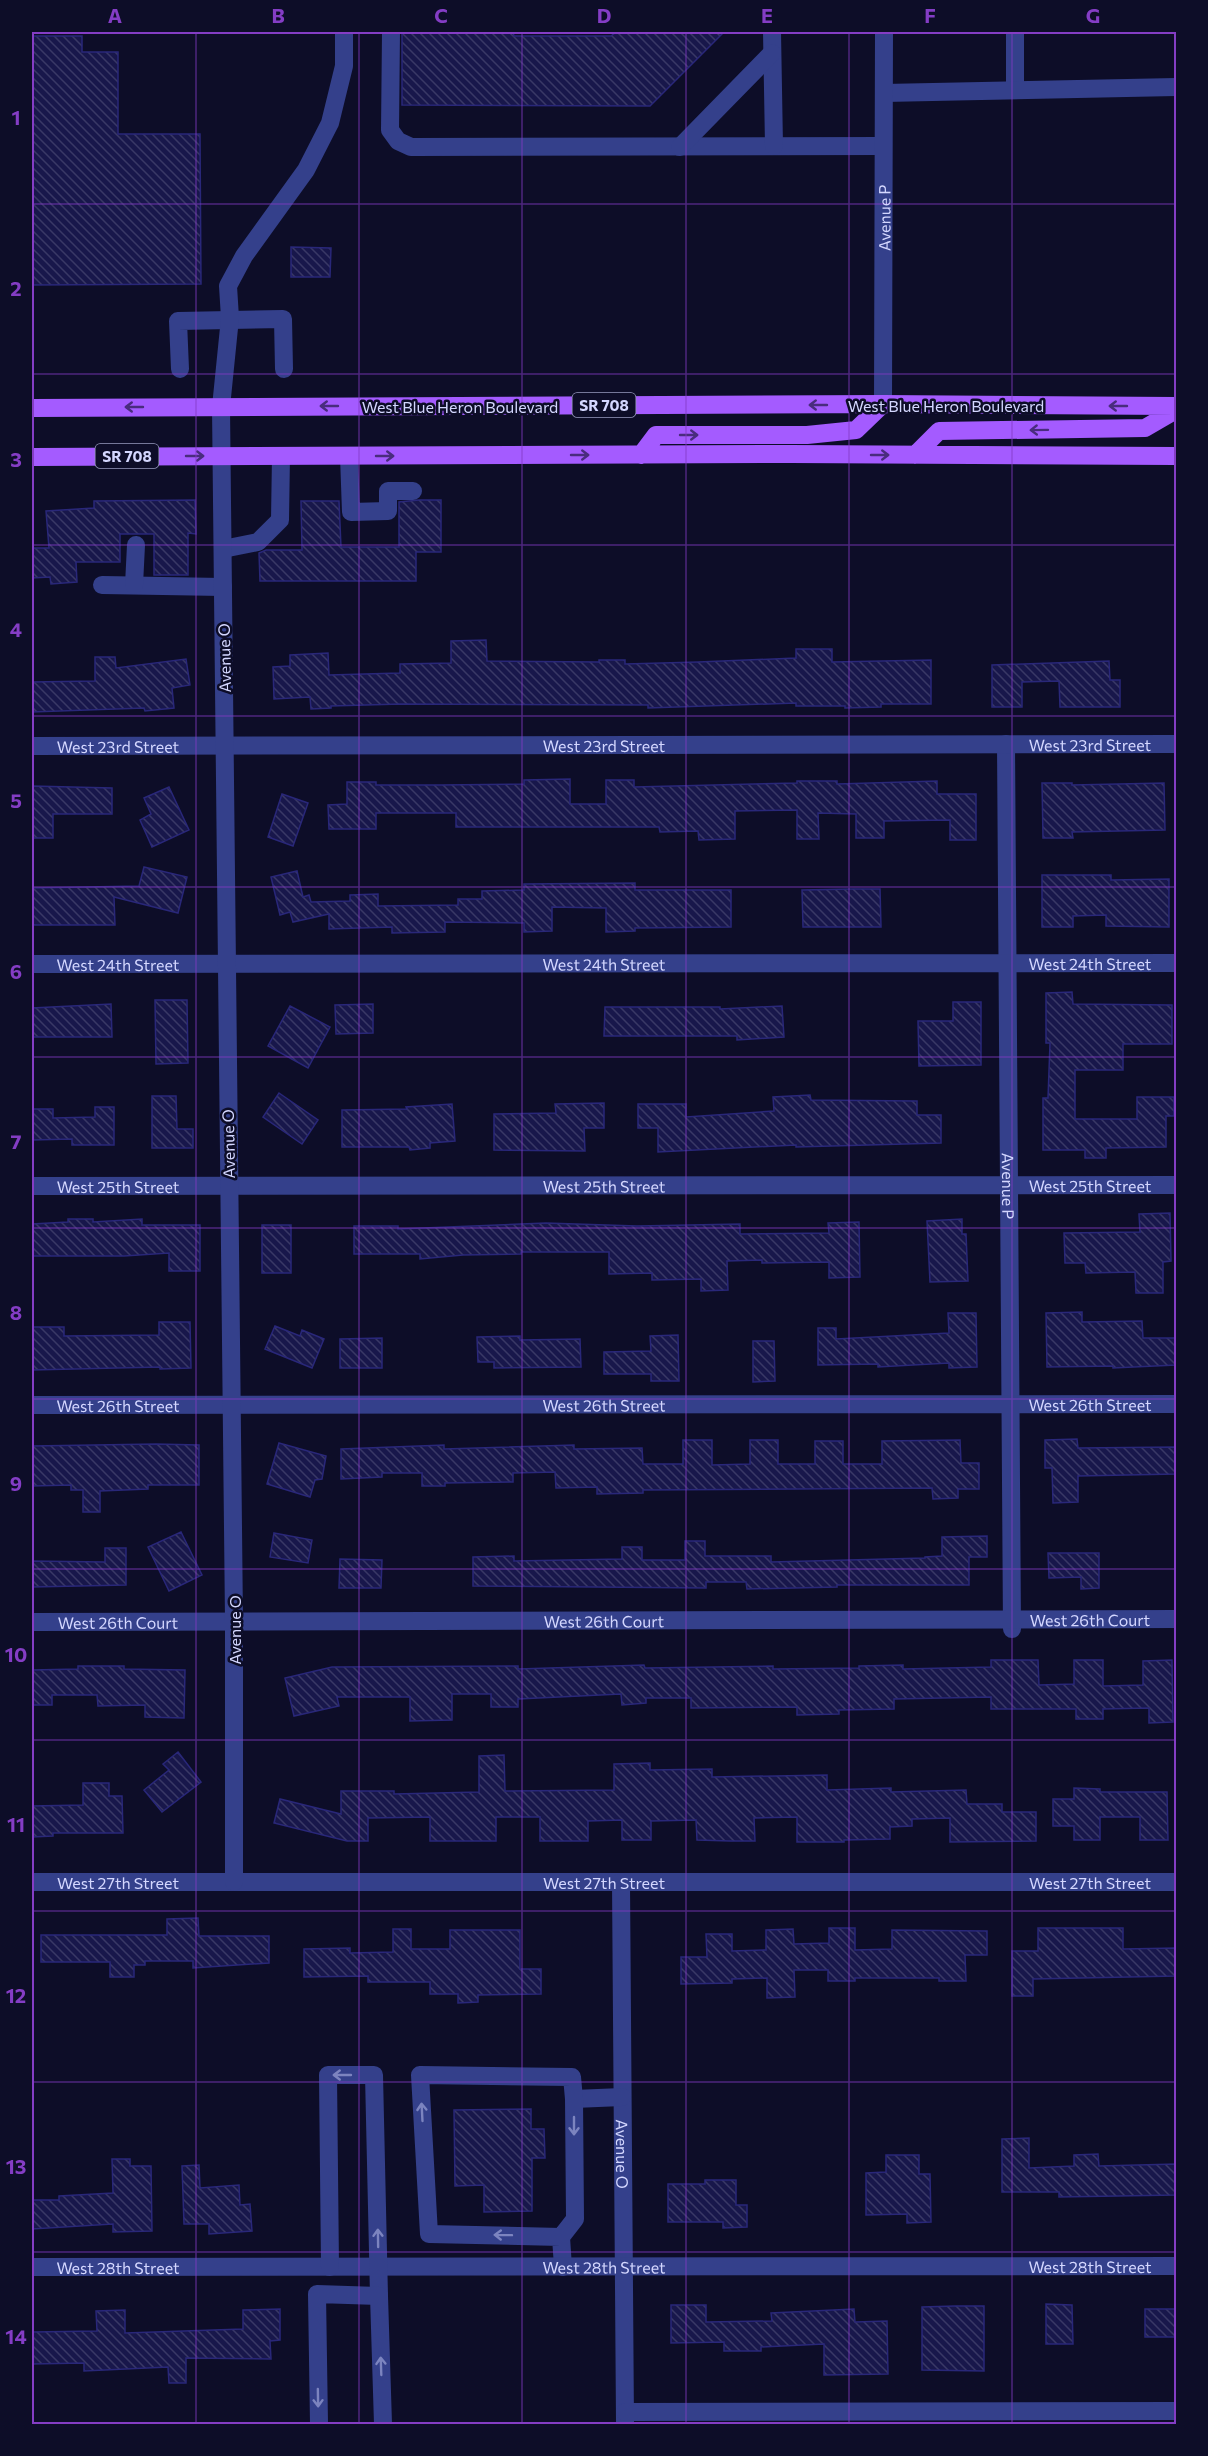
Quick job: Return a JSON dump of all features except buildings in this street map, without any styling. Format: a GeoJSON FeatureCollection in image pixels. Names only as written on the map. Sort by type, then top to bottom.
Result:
{"type":"FeatureCollection","features":[{"type":"Feature","properties":{"kind":"main road","name":"West Blue Heron Boulevard"},"geometry":{"type":"LineString","coordinates":[[32,408],[883,405],[1176,408]]}},
{"type":"Feature","properties":{"kind":"main road"},"geometry":{"type":"LineString","coordinates":[[641,455],[656,435],[807,435],[856,430],[883,405]]}},
{"type":"Feature","properties":{"kind":"main road"},"geometry":{"type":"LineString","coordinates":[[915,455],[939,431],[1145,428],[1176,408]]}},
{"type":"Feature","properties":{"kind":"main road","name":"SR 708"},"geometry":{"type":"LineString","coordinates":[[32,457],[1176,456]]}},
{"type":"Feature","properties":{"kind":"street","name":"Avenue O"},"geometry":{"type":"LineString","coordinates":[[234,1882],[234,1626],[221,407],[230,318],[228,286],[244,256],[306,170],[330,123],[344,66],[344,32]]}},
{"type":"Feature","properties":{"kind":"street"},"geometry":{"type":"LineString","coordinates":[[390,32],[390,130],[398,141],[411,147],[884,146]]}},
{"type":"Feature","properties":{"kind":"street"},"geometry":{"type":"LineString","coordinates":[[772,32],[774,146]]}},
{"type":"Feature","properties":{"kind":"street","name":"Avenue P"},"geometry":{"type":"LineString","coordinates":[[883,405],[884,32]]}},
{"type":"Feature","properties":{"kind":"street"},"geometry":{"type":"LineString","coordinates":[[1015,32],[1016,89]]}},
{"type":"Feature","properties":{"kind":"street"},"geometry":{"type":"LineString","coordinates":[[681,147],[772,53]]}},
{"type":"Feature","properties":{"kind":"street"},"geometry":{"type":"LineString","coordinates":[[884,93],[1176,87]]}},
{"type":"Feature","properties":{"kind":"street"},"geometry":{"type":"LineString","coordinates":[[180,369],[178,321],[230,318],[283,319],[284,369]]}},
{"type":"Feature","properties":{"kind":"street"},"geometry":{"type":"LineString","coordinates":[[223,549],[258,542],[280,520],[281,456]]}},
{"type":"Feature","properties":{"kind":"street"},"geometry":{"type":"LineString","coordinates":[[349,456],[351,512],[388,511],[388,491],[413,491]]}},
{"type":"Feature","properties":{"kind":"street"},"geometry":{"type":"LineString","coordinates":[[134,585],[136,544]]}},
{"type":"Feature","properties":{"kind":"street"},"geometry":{"type":"LineString","coordinates":[[102,585],[223,587]]}},
{"type":"Feature","properties":{"kind":"street","name":"Avenue P"},"geometry":{"type":"LineString","coordinates":[[1006,744],[1013,1624]]}},
{"type":"Feature","properties":{"kind":"street","name":"West 23rd Street"},"geometry":{"type":"LineString","coordinates":[[32,746],[1176,744]]}},
{"type":"Feature","properties":{"kind":"street","name":"West 24th Street"},"geometry":{"type":"LineString","coordinates":[[32,964],[1176,963]]}},
{"type":"Feature","properties":{"kind":"street","name":"West 25th Street"},"geometry":{"type":"LineString","coordinates":[[32,1186],[1176,1185]]}},
{"type":"Feature","properties":{"kind":"street","name":"West 26th Street"},"geometry":{"type":"LineString","coordinates":[[32,1405],[1176,1404]]}},
{"type":"Feature","properties":{"kind":"street","name":"West 26th Court"},"geometry":{"type":"LineString","coordinates":[[32,1622],[234,1626],[1013,1624],[1176,1619]]}},
{"type":"Feature","properties":{"kind":"street","name":"West 26th Court"},"geometry":{"type":"LineString","coordinates":[[1013,1624],[1176,1630]]}},
{"type":"Feature","properties":{"kind":"street","name":"West 26th Court"},"geometry":{"type":"LineString","coordinates":[[32,1632],[234,1626]]}},
{"type":"Feature","properties":{"kind":"street","name":"West 27th Street"},"geometry":{"type":"LineString","coordinates":[[32,1882],[1176,1882]]}},
{"type":"Feature","properties":{"kind":"street","name":"Avenue O"},"geometry":{"type":"LineString","coordinates":[[621,1882],[625,2418]]}},
{"type":"Feature","properties":{"kind":"street"},"geometry":{"type":"LineString","coordinates":[[319,2424],[317,2294],[324,2267],[328,2075],[374,2075],[383,2424]]}},
{"type":"Feature","properties":{"kind":"street"},"geometry":{"type":"LineString","coordinates":[[561,2237],[429,2234],[420,2075],[572,2078],[575,2219],[561,2237],[563,2266]]}},
{"type":"Feature","properties":{"kind":"street"},"geometry":{"type":"LineString","coordinates":[[574,2099],[622,2097]]}},
{"type":"Feature","properties":{"kind":"street","name":"West 28th Street"},"geometry":{"type":"LineString","coordinates":[[32,2267],[1176,2266]]}},
{"type":"Feature","properties":{"kind":"street"},"geometry":{"type":"LineString","coordinates":[[317,2294],[379,2296]]}},
{"type":"Feature","properties":{"kind":"street"},"geometry":{"type":"LineString","coordinates":[[625,2418],[1176,2411]]}}]}
